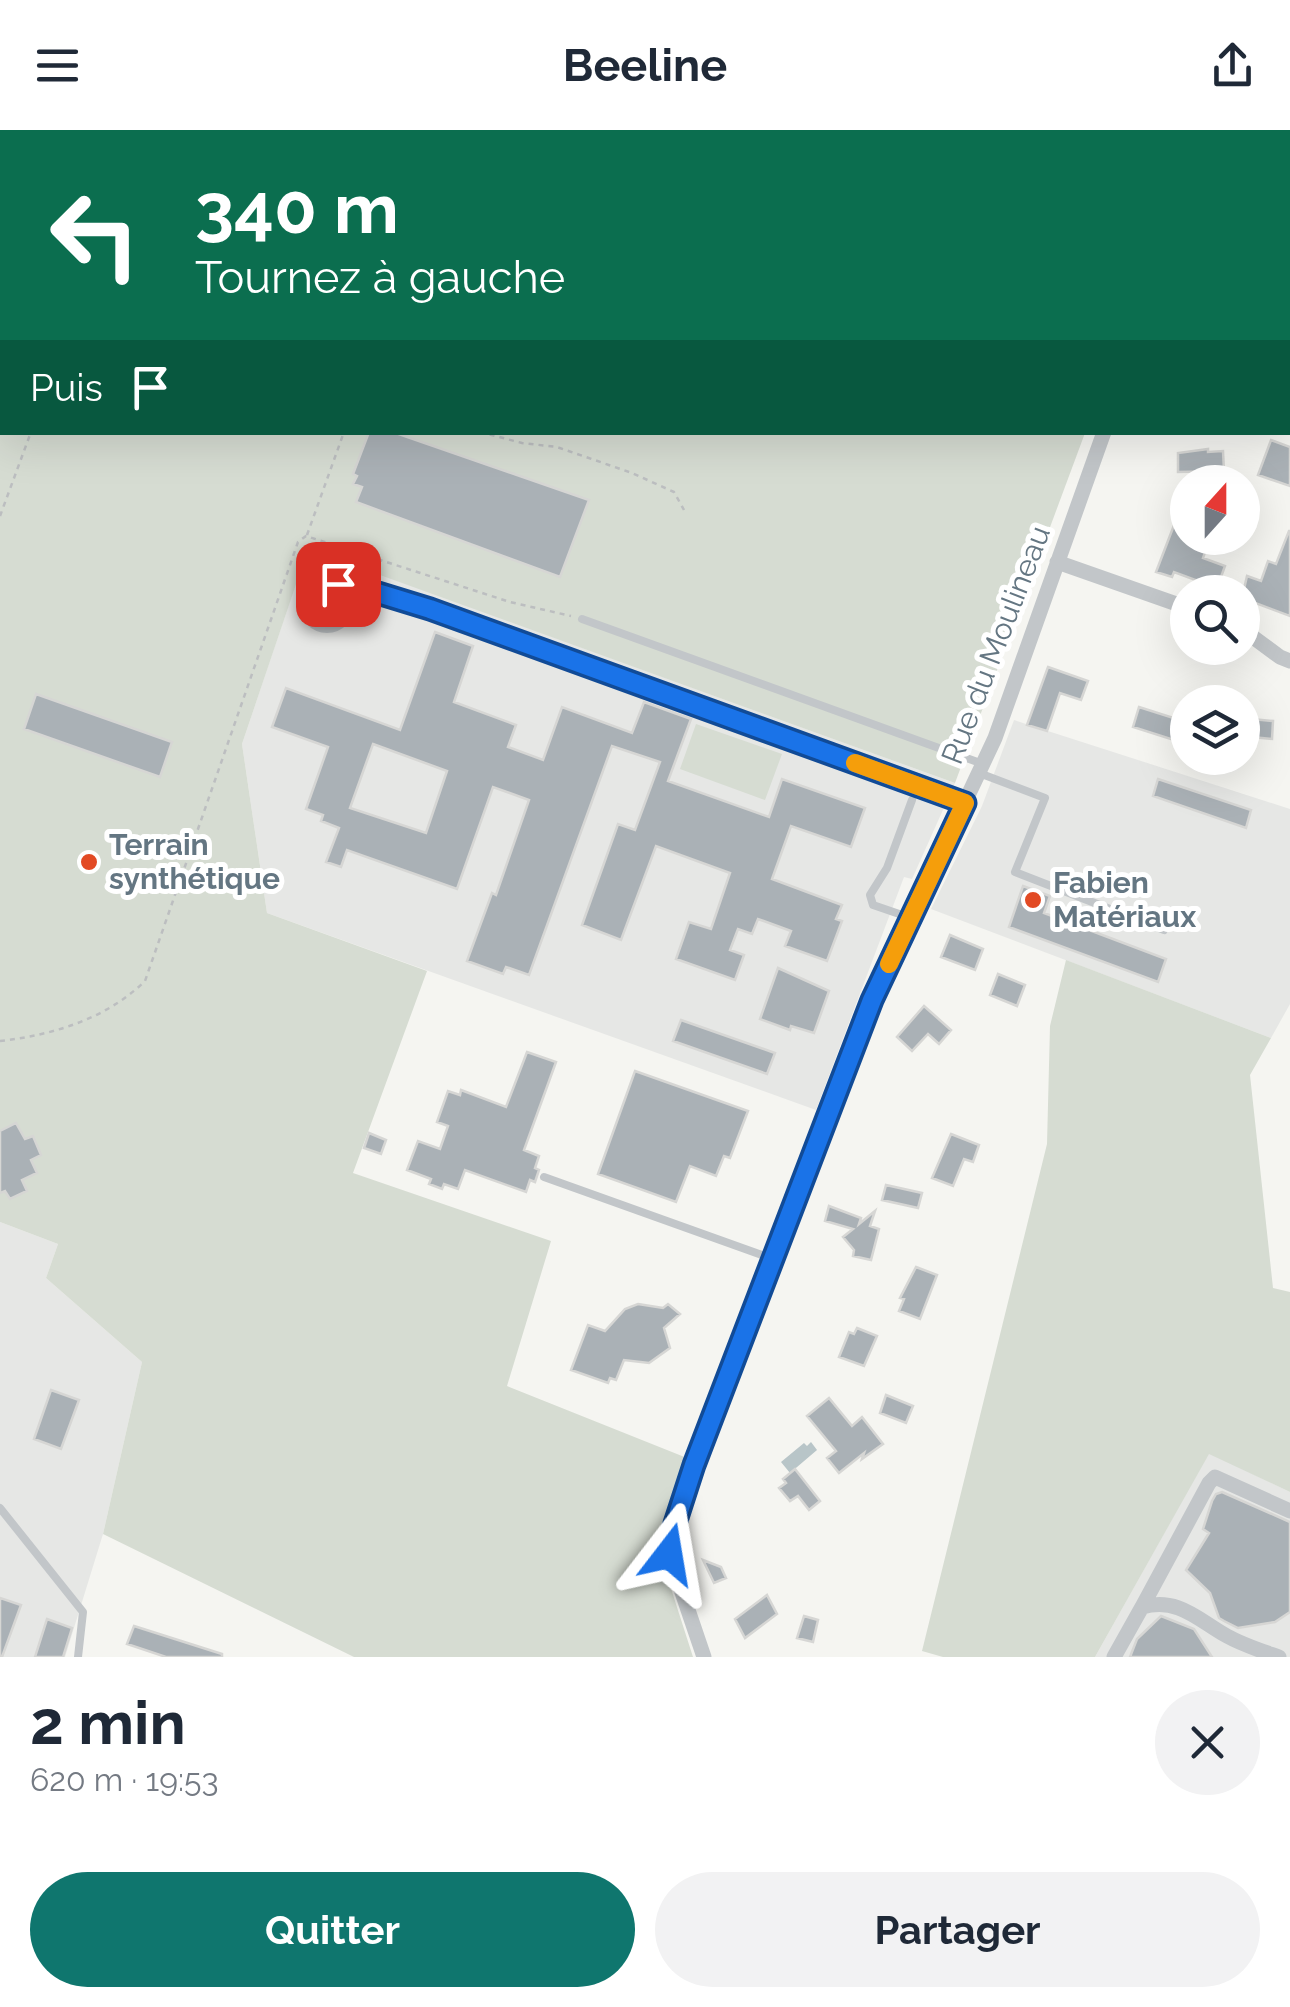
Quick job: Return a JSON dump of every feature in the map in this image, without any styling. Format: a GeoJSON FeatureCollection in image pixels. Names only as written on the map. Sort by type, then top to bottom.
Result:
{"type":"FeatureCollection","features":[{"type":"Feature","properties":{"kind":"street","name":"Rue du Moulineau"},"geometry":{"type":"LineString","coordinates":[[704,1657],[672,1567],[669,1542],[694,1465],[872,1000],[995,738],[1103,435]]}},
{"type":"Feature","properties":{"kind":"street"},"geometry":{"type":"LineString","coordinates":[[1057,562],[1170,602]]}},
{"type":"Feature","properties":{"kind":"street"},"geometry":{"type":"LineString","coordinates":[[1260,643],[1290,661]]}},
{"type":"Feature","properties":{"kind":"street"},"geometry":{"type":"LineString","coordinates":[[1114,1657],[1209,1483],[1216,1477],[1290,1510]]}},
{"type":"Feature","properties":{"kind":"street"},"geometry":{"type":"LineString","coordinates":[[1142,1607],[1158,1602],[1177,1606],[1226,1636],[1279,1657]]}},
{"type":"Feature","properties":{"kind":"lane"},"geometry":{"type":"LineString","coordinates":[[316,584],[338,584],[349,594],[351,611],[335,628],[318,628],[306,617],[303,602],[316,584]]}},
{"type":"Feature","properties":{"kind":"lane"},"geometry":{"type":"LineString","coordinates":[[349,594],[368,590],[430,609],[965,803]]}},
{"type":"Feature","properties":{"kind":"lane"},"geometry":{"type":"LineString","coordinates":[[582,619],[981,768],[1045,798],[1014,872],[1164,930]]}},
{"type":"Feature","properties":{"kind":"lane"},"geometry":{"type":"LineString","coordinates":[[911,918],[873,904],[870,895],[888,868],[912,800]]}},
{"type":"Feature","properties":{"kind":"lane"},"geometry":{"type":"LineString","coordinates":[[544,1177],[773,1259]]}},
{"type":"Feature","properties":{"kind":"lane"},"geometry":{"type":"LineString","coordinates":[[0,1508],[84,1612],[78,1657]]}},
{"type":"Feature","properties":{"kind":"path"},"geometry":{"type":"LineString","coordinates":[[0,516],[30,435]]}},
{"type":"Feature","properties":{"kind":"path"},"geometry":{"type":"LineString","coordinates":[[0,1041],[41,1036],[93,1017],[126,1000],[145,980],[298,542],[306,536],[343,435]]}},
{"type":"Feature","properties":{"kind":"path"},"geometry":{"type":"LineString","coordinates":[[491,435],[557,447],[632,473],[674,492],[684,510]]}},
{"type":"Feature","properties":{"kind":"path"},"geometry":{"type":"LineString","coordinates":[[306,536],[322,538],[510,602],[582,619]]}},
{"type":"Feature","properties":{"kind":"shaded area"},"geometry":{"type":"Polygon","coordinates":[[[0,435],[1084,435],[955,783],[308,549],[242,744],[267,913],[427,971],[353,1173],[551,1241],[507,1386],[687,1458],[658,1548],[693,1657],[354,1657],[103,1534],[142,1362],[46,1278],[58,1244],[0,1222],[0,435]]]}},
{"type":"Feature","properties":{"kind":"shaded area"},"geometry":{"type":"Polygon","coordinates":[[[308,548],[955,783],[912,879],[904,877],[816,1110],[267,913],[242,744],[308,548]]]}},
{"type":"Feature","properties":{"kind":"shaded area"},"geometry":{"type":"Polygon","coordinates":[[[1014,720],[1170,770],[1170,775],[1185,775],[1290,809],[1290,1004],[1271,1038],[931,909],[982,806],[1014,720]]]}},
{"type":"Feature","properties":{"kind":"shaded area"},"geometry":{"type":"Polygon","coordinates":[[[696,724],[782,754],[765,800],[680,769],[696,724]]]}},
{"type":"Feature","properties":{"kind":"shaded area"},"geometry":{"type":"Polygon","coordinates":[[[1066,960],[1271,1038],[1250,1075],[1273,1288],[1290,1292],[1290,1492],[1209,1454],[1095,1657],[943,1657],[922,1651],[1047,1144],[1050,1026],[1066,960]]]}},
{"type":"Feature","properties":{"kind":"shaded area"},"geometry":{"type":"Polygon","coordinates":[[[0,1222],[58,1244],[46,1278],[142,1362],[103,1534],[65,1657],[0,1657],[0,1222]]]}},
{"type":"Feature","properties":{"kind":"shaded area"},"geometry":{"type":"Polygon","coordinates":[[[811,1442],[817,1450],[790,1473],[781,1462],[804,1443],[807,1446],[811,1442]]]}},
{"type":"Feature","properties":{"kind":"shaded area"},"geometry":{"type":"Polygon","coordinates":[[[1209,1453],[1290,1492],[1290,1657],[1095,1657],[1209,1453]]]}},
{"type":"Feature","properties":{"kind":"building"},"geometry":{"type":"Polygon","coordinates":[[[368,435],[402,435],[589,500],[560,577],[356,502],[362,487],[353,484],[357,476],[353,474],[368,435]]]}},
{"type":"Feature","properties":{"kind":"building"},"geometry":{"type":"Polygon","coordinates":[[[1271,440],[1290,447],[1290,486],[1260,476],[1271,440]]]}},
{"type":"Feature","properties":{"kind":"building"},"geometry":{"type":"Polygon","coordinates":[[[1223,451],[1224,465],[1178,465],[1178,453],[1223,451]]]}},
{"type":"Feature","properties":{"kind":"building"},"geometry":{"type":"Polygon","coordinates":[[[1290,531],[1290,616],[1260,605],[1260,581],[1268,561],[1276,564],[1290,531]]]}},
{"type":"Feature","properties":{"kind":"building"},"geometry":{"type":"Polygon","coordinates":[[[1170,536],[1170,555],[1204,555],[1203,558],[1225,566],[1222,575],[1174,572],[1170,576],[1156,572],[1170,536]]]}},
{"type":"Feature","properties":{"kind":"building"},"geometry":{"type":"Polygon","coordinates":[[[435,632],[473,646],[454,702],[516,725],[508,747],[543,760],[562,707],[632,733],[644,702],[691,719],[668,781],[769,817],[782,779],[865,808],[851,847],[791,826],[772,879],[842,905],[836,919],[842,921],[827,961],[785,946],[791,931],[758,919],[752,934],[738,929],[730,950],[744,955],[735,980],[676,959],[689,922],[711,929],[730,873],[656,846],[621,940],[582,925],[618,824],[635,830],[660,762],[612,746],[529,975],[506,967],[503,974],[467,961],[492,893],[496,895],[529,800],[493,787],[457,889],[347,850],[341,867],[326,862],[339,828],[321,821],[323,815],[306,809],[328,747],[272,727],[286,688],[400,730],[435,632]],[[373,744],[350,808],[426,833],[447,771],[373,744]]]}},
{"type":"Feature","properties":{"kind":"building"},"geometry":{"type":"Polygon","coordinates":[[[1048,667],[1088,681],[1081,700],[1060,693],[1047,731],[1027,725],[1048,667]]]}},
{"type":"Feature","properties":{"kind":"building"},"geometry":{"type":"Polygon","coordinates":[[[36,694],[172,742],[160,777],[24,729],[36,694]]]}},
{"type":"Feature","properties":{"kind":"building"},"geometry":{"type":"Polygon","coordinates":[[[1139,707],[1170,717],[1170,739],[1133,727],[1139,707]]]}},
{"type":"Feature","properties":{"kind":"building"},"geometry":{"type":"Polygon","coordinates":[[[1260,720],[1273,721],[1272,739],[1260,738],[1260,720]]]}},
{"type":"Feature","properties":{"kind":"building"},"geometry":{"type":"Polygon","coordinates":[[[1158,779],[1251,810],[1246,828],[1153,796],[1158,779]]]}},
{"type":"Feature","properties":{"kind":"building"},"geometry":{"type":"Polygon","coordinates":[[[1023,886],[1050,896],[1044,913],[1166,959],[1158,982],[1009,927],[1023,886]]]}},
{"type":"Feature","properties":{"kind":"building"},"geometry":{"type":"Polygon","coordinates":[[[950,935],[983,949],[975,970],[941,957],[950,935]]]}},
{"type":"Feature","properties":{"kind":"building"},"geometry":{"type":"Polygon","coordinates":[[[778,968],[829,991],[814,1033],[791,1026],[790,1030],[760,1019],[778,968]]]}},
{"type":"Feature","properties":{"kind":"building"},"geometry":{"type":"Polygon","coordinates":[[[998,974],[1025,985],[1017,1006],[990,995],[998,974]]]}},
{"type":"Feature","properties":{"kind":"building"},"geometry":{"type":"Polygon","coordinates":[[[924,1006],[951,1030],[939,1044],[928,1034],[912,1051],[897,1037],[924,1006]]]}},
{"type":"Feature","properties":{"kind":"building"},"geometry":{"type":"Polygon","coordinates":[[[681,1020],[775,1053],[767,1074],[673,1041],[681,1020]]]}},
{"type":"Feature","properties":{"kind":"building"},"geometry":{"type":"Polygon","coordinates":[[[527,1052],[556,1062],[524,1150],[539,1156],[535,1182],[530,1180],[526,1192],[465,1170],[458,1189],[444,1184],[442,1189],[429,1184],[431,1179],[407,1170],[418,1141],[440,1149],[448,1126],[437,1122],[448,1091],[460,1095],[461,1090],[506,1107],[527,1052]]]}},
{"type":"Feature","properties":{"kind":"building"},"geometry":{"type":"Polygon","coordinates":[[[635,1071],[748,1111],[730,1158],[724,1156],[716,1176],[690,1166],[676,1202],[598,1174],[635,1071]]]}},
{"type":"Feature","properties":{"kind":"building"},"geometry":{"type":"Polygon","coordinates":[[[16,1123],[25,1139],[33,1136],[41,1155],[31,1160],[37,1173],[22,1180],[27,1191],[10,1199],[5,1191],[0,1193],[0,1131],[16,1123]]]}},
{"type":"Feature","properties":{"kind":"building"},"geometry":{"type":"Polygon","coordinates":[[[369,1133],[386,1140],[381,1154],[364,1148],[369,1133]]]}},
{"type":"Feature","properties":{"kind":"building"},"geometry":{"type":"Polygon","coordinates":[[[951,1134],[979,1145],[973,1162],[964,1159],[953,1186],[932,1178],[951,1134]]]}},
{"type":"Feature","properties":{"kind":"building"},"geometry":{"type":"Polygon","coordinates":[[[886,1185],[922,1193],[918,1208],[882,1200],[886,1185]]]}},
{"type":"Feature","properties":{"kind":"building"},"geometry":{"type":"Polygon","coordinates":[[[829,1206],[861,1218],[859,1224],[875,1211],[870,1226],[879,1229],[871,1260],[853,1256],[854,1250],[843,1237],[853,1229],[825,1221],[829,1206]]]}},
{"type":"Feature","properties":{"kind":"building"},"geometry":{"type":"Polygon","coordinates":[[[916,1267],[937,1275],[920,1319],[899,1311],[904,1299],[900,1298],[916,1267]]]}},
{"type":"Feature","properties":{"kind":"building"},"geometry":{"type":"Polygon","coordinates":[[[638,1304],[663,1308],[668,1304],[680,1314],[664,1328],[670,1348],[649,1363],[624,1360],[616,1380],[610,1378],[608,1383],[571,1370],[588,1325],[605,1331],[625,1309],[638,1304]]]}},
{"type":"Feature","properties":{"kind":"building"},"geometry":{"type":"Polygon","coordinates":[[[857,1328],[877,1336],[864,1366],[839,1357],[849,1332],[854,1334],[857,1328]]]}},
{"type":"Feature","properties":{"kind":"building"},"geometry":{"type":"Polygon","coordinates":[[[51,1390],[79,1400],[61,1449],[34,1439],[51,1390]]]}},
{"type":"Feature","properties":{"kind":"building"},"geometry":{"type":"Polygon","coordinates":[[[886,1395],[913,1406],[906,1423],[880,1413],[886,1395]]]}},
{"type":"Feature","properties":{"kind":"building"},"geometry":{"type":"Polygon","coordinates":[[[829,1398],[852,1426],[862,1417],[883,1444],[839,1473],[827,1458],[836,1451],[807,1416],[829,1398]]]}},
{"type":"Feature","properties":{"kind":"building"},"geometry":{"type":"Polygon","coordinates":[[[795,1469],[820,1501],[809,1510],[798,1496],[790,1501],[779,1488],[795,1469]]]}},
{"type":"Feature","properties":{"kind":"building"},"geometry":{"type":"Polygon","coordinates":[[[1222,1492],[1290,1522],[1290,1612],[1275,1622],[1238,1628],[1224,1621],[1219,1618],[1210,1593],[1186,1570],[1209,1533],[1203,1529],[1212,1501],[1222,1492]]]}},
{"type":"Feature","properties":{"kind":"building"},"geometry":{"type":"Polygon","coordinates":[[[703,1560],[721,1567],[726,1578],[714,1583],[703,1560]]]}},
{"type":"Feature","properties":{"kind":"building"},"geometry":{"type":"Polygon","coordinates":[[[767,1595],[777,1614],[745,1638],[735,1619],[767,1595]]]}},
{"type":"Feature","properties":{"kind":"building"},"geometry":{"type":"Polygon","coordinates":[[[0,1598],[21,1605],[2,1657],[0,1656],[0,1598]]]}},
{"type":"Feature","properties":{"kind":"building"},"geometry":{"type":"Polygon","coordinates":[[[804,1616],[818,1620],[813,1642],[797,1638],[804,1616]]]}},
{"type":"Feature","properties":{"kind":"building"},"geometry":{"type":"Polygon","coordinates":[[[1161,1616],[1194,1629],[1212,1657],[1130,1657],[1137,1639],[1161,1616]]]}},
{"type":"Feature","properties":{"kind":"building"},"geometry":{"type":"Polygon","coordinates":[[[47,1619],[72,1628],[63,1657],[35,1657],[47,1619]]]}},
{"type":"Feature","properties":{"kind":"building"},"geometry":{"type":"Polygon","coordinates":[[[134,1626],[222,1657],[166,1657],[127,1644],[134,1626]]]}},
{"type":"Feature","properties":{"kind":"slow traffic"},"geometry":{"type":"LineString","coordinates":[[855,763],[965,803],[889,964]]}},
{"type":"Feature","properties":{"kind":"place","name":"Terrain synthétique"},"geometry":{"type":"Point","coordinates":[89,862]}},
{"type":"Feature","properties":{"kind":"place","name":"Fabien Matériaux"},"geometry":{"type":"Point","coordinates":[1033,900]}},
{"type":"Feature","properties":{"kind":"route"},"geometry":{"type":"LineString","coordinates":[[338,584],[349,594],[368,590],[430,609],[965,803],[872,1000],[694,1465],[669,1542],[669,1554]]}}]}
